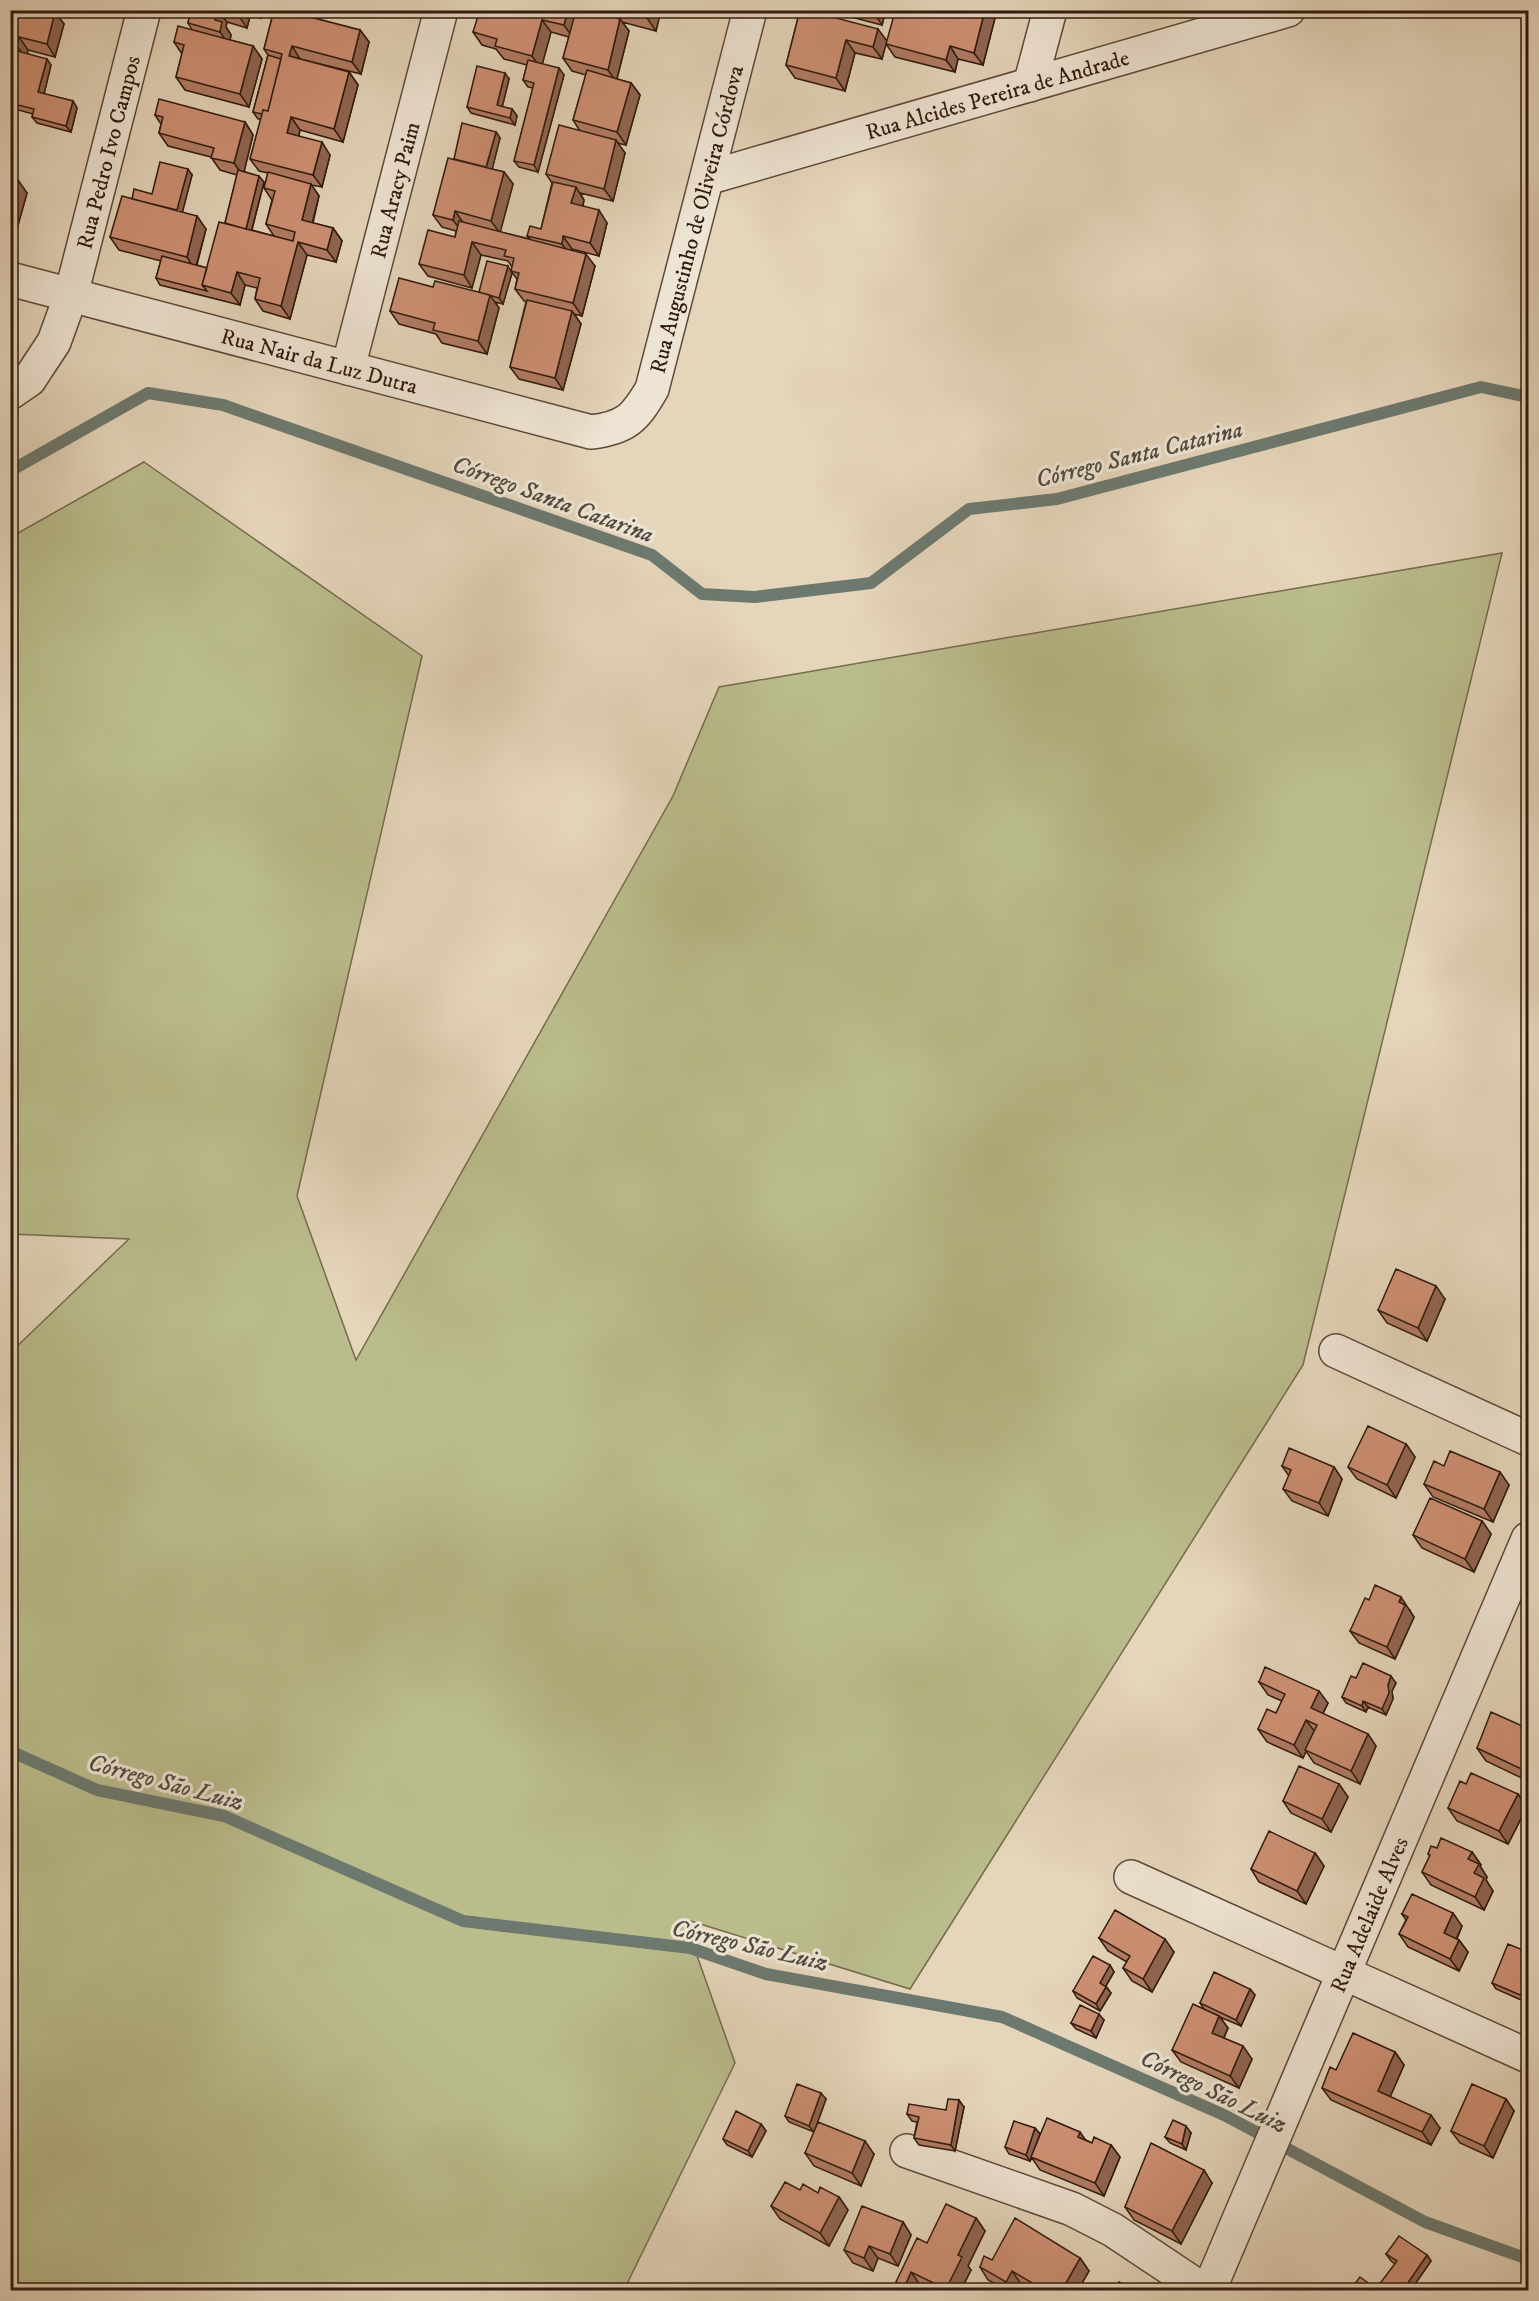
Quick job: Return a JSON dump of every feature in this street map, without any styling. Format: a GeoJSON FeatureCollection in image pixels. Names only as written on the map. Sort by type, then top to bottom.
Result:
{"type":"FeatureCollection","features":[{"type":"Feature","properties":{"kind":"street","name":"Rua Pedro Ivo Campos"},"geometry":{"type":"LineString","coordinates":[[10,393],[29,380],[54,342],[71,295],[144,10]]}},
{"type":"Feature","properties":{"kind":"street","name":"Rua Aracy Paim"},"geometry":{"type":"LineString","coordinates":[[348,368],[441,10]]}},
{"type":"Feature","properties":{"kind":"street","name":"Rua Augustinho de Oliveira Córdova"},"geometry":{"type":"LineString","coordinates":[[628,422],[652,389],[750,10]]}},
{"type":"Feature","properties":{"kind":"street"},"geometry":{"type":"LineString","coordinates":[[1030,85],[1050,10]]}},
{"type":"Feature","properties":{"kind":"street","name":"Rua Alcides Pereira de Andrade"},"geometry":{"type":"LineString","coordinates":[[707,178],[1288,10]]}},
{"type":"Feature","properties":{"kind":"street","name":"Rua Nair da Luz Dutra"},"geometry":{"type":"LineString","coordinates":[[10,279],[591,432],[610,430],[628,422]]}},
{"type":"Feature","properties":{"kind":"street"},"geometry":{"type":"LineString","coordinates":[[1336,1351],[1528,1438]]}},
{"type":"Feature","properties":{"kind":"street","name":"Rua Adelaide Alves"},"geometry":{"type":"LineString","coordinates":[[1209,2290],[1528,1539]]}},
{"type":"Feature","properties":{"kind":"street"},"geometry":{"type":"LineString","coordinates":[[1131,1877],[1528,2056]]}},
{"type":"Feature","properties":{"kind":"street"},"geometry":{"type":"LineString","coordinates":[[907,2151],[1072,2209],[1113,2230],[1203,2290]]}},
{"type":"Feature","properties":{"kind":"green space"},"geometry":{"type":"Polygon","coordinates":[[[144,462],[422,656],[297,1196],[356,1360],[673,796],[719,687],[1502,553],[1303,1365],[910,1989],[684,1919],[735,2063],[624,2290],[11,2290],[11,1352],[129,1239],[11,1234],[11,537],[144,462]]]}},
{"type":"Feature","properties":{"kind":"building"},"geometry":{"type":"Polygon","coordinates":[[[10,10],[55,12],[47,44],[19,37],[17,46],[10,45],[10,10]]]}},
{"type":"Feature","properties":{"kind":"building"},"geometry":{"type":"Polygon","coordinates":[[[191,10],[218,10],[215,20],[222,22],[220,32],[188,23],[191,10]]]}},
{"type":"Feature","properties":{"kind":"building"},"geometry":{"type":"Polygon","coordinates":[[[222,10],[240,10],[238,15],[222,10]]]}},
{"type":"Feature","properties":{"kind":"building"},"geometry":{"type":"Polygon","coordinates":[[[274,10],[303,10],[302,15],[360,30],[352,62],[292,46],[289,56],[349,72],[334,129],[291,117],[287,133],[322,142],[313,175],[250,159],[263,110],[268,111],[282,54],[264,49],[274,10]]]}},
{"type":"Feature","properties":{"kind":"building"},"geometry":{"type":"Polygon","coordinates":[[[486,10],[514,12],[515,10],[568,10],[564,25],[542,20],[532,56],[495,46],[497,39],[473,32],[478,16],[484,17],[486,10]]]}},
{"type":"Feature","properties":{"kind":"building"},"geometry":{"type":"Polygon","coordinates":[[[576,10],[587,10],[620,19],[608,70],[563,58],[576,10]]]}},
{"type":"Feature","properties":{"kind":"building"},"geometry":{"type":"Polygon","coordinates":[[[618,10],[649,10],[647,18],[618,10]]]}},
{"type":"Feature","properties":{"kind":"building"},"geometry":{"type":"Polygon","coordinates":[[[800,10],[878,29],[873,47],[846,40],[836,78],[786,65],[800,10]]]}},
{"type":"Feature","properties":{"kind":"building"},"geometry":{"type":"Polygon","coordinates":[[[904,10],[985,10],[974,53],[950,46],[946,60],[886,44],[894,15],[903,17],[904,10]]]}},
{"type":"Feature","properties":{"kind":"building"},"geometry":{"type":"Polygon","coordinates":[[[178,26],[253,46],[240,94],[176,77],[184,45],[174,42],[178,26]]]}},
{"type":"Feature","properties":{"kind":"building"},"geometry":{"type":"Polygon","coordinates":[[[14,50],[47,59],[38,92],[73,101],[66,126],[32,117],[34,109],[10,103],[10,84],[14,70],[10,69],[10,64],[14,50]]]}},
{"type":"Feature","properties":{"kind":"building"},"geometry":{"type":"Polygon","coordinates":[[[268,55],[281,59],[268,111],[263,110],[262,114],[253,112],[268,55]]]}},
{"type":"Feature","properties":{"kind":"building"},"geometry":{"type":"Polygon","coordinates":[[[528,60],[559,68],[534,165],[514,161],[534,83],[523,80],[528,60]]]}},
{"type":"Feature","properties":{"kind":"building"},"geometry":{"type":"Polygon","coordinates":[[[477,66],[505,73],[497,105],[512,109],[510,118],[467,107],[477,66]]]}},
{"type":"Feature","properties":{"kind":"building"},"geometry":{"type":"Polygon","coordinates":[[[587,70],[631,83],[617,132],[573,120],[587,70]]]}},
{"type":"Feature","properties":{"kind":"building"},"geometry":{"type":"Polygon","coordinates":[[[159,99],[245,122],[234,163],[211,158],[214,148],[159,133],[163,117],[155,115],[159,99]]]}},
{"type":"Feature","properties":{"kind":"building"},"geometry":{"type":"Polygon","coordinates":[[[462,123],[496,132],[486,167],[454,159],[462,123]]]}},
{"type":"Feature","properties":{"kind":"building"},"geometry":{"type":"Polygon","coordinates":[[[559,125],[616,140],[604,189],[546,174],[559,125]]]}},
{"type":"Feature","properties":{"kind":"building"},"geometry":{"type":"Polygon","coordinates":[[[448,158],[504,172],[491,221],[455,211],[453,220],[433,215],[448,158]]]}},
{"type":"Feature","properties":{"kind":"building"},"geometry":{"type":"Polygon","coordinates":[[[160,162],[188,169],[177,210],[132,199],[134,189],[152,194],[160,162]]]}},
{"type":"Feature","properties":{"kind":"building"},"geometry":{"type":"Polygon","coordinates":[[[238,170],[259,176],[246,229],[225,223],[238,170]]]}},
{"type":"Feature","properties":{"kind":"building"},"geometry":{"type":"Polygon","coordinates":[[[268,172],[311,184],[302,220],[333,228],[327,250],[298,242],[281,306],[255,299],[260,278],[237,272],[231,293],[202,285],[219,222],[293,241],[295,232],[266,224],[275,191],[264,188],[268,172]]]}},
{"type":"Feature","properties":{"kind":"building"},"geometry":{"type":"Polygon","coordinates":[[[10,178],[18,180],[10,208],[10,178]]]}},
{"type":"Feature","properties":{"kind":"building"},"geometry":{"type":"Polygon","coordinates":[[[553,182],[576,187],[571,203],[599,210],[590,243],[563,236],[562,244],[527,236],[530,226],[541,229],[553,182]]]}},
{"type":"Feature","properties":{"kind":"building"},"geometry":{"type":"Polygon","coordinates":[[[122,196],[197,216],[187,257],[110,237],[122,196]]]}},
{"type":"Feature","properties":{"kind":"building"},"geometry":{"type":"Polygon","coordinates":[[[459,221],[586,254],[573,303],[515,289],[519,273],[511,271],[514,258],[504,256],[506,250],[472,242],[464,275],[419,264],[428,230],[455,237],[459,221]]]}},
{"type":"Feature","properties":{"kind":"building"},"geometry":{"type":"Polygon","coordinates":[[[162,256],[207,268],[202,285],[207,291],[156,278],[162,256]]]}},
{"type":"Feature","properties":{"kind":"building"},"geometry":{"type":"Polygon","coordinates":[[[487,261],[508,266],[499,298],[479,292],[487,261]]]}},
{"type":"Feature","properties":{"kind":"building"},"geometry":{"type":"Polygon","coordinates":[[[399,278],[433,287],[435,281],[490,295],[478,341],[433,330],[435,323],[390,311],[399,278]]]}},
{"type":"Feature","properties":{"kind":"building"},"geometry":{"type":"Polygon","coordinates":[[[527,300],[572,311],[555,378],[510,367],[527,300]]]}},
{"type":"Feature","properties":{"kind":"building"},"geometry":{"type":"Polygon","coordinates":[[[1396,1269],[1436,1286],[1418,1328],[1378,1310],[1396,1269]]]}},
{"type":"Feature","properties":{"kind":"building"},"geometry":{"type":"Polygon","coordinates":[[[1368,1426],[1406,1444],[1387,1485],[1348,1467],[1368,1426]]]}},
{"type":"Feature","properties":{"kind":"building"},"geometry":{"type":"Polygon","coordinates":[[[1289,1448],[1334,1467],[1319,1503],[1283,1489],[1291,1470],[1282,1466],[1289,1448]]]}},
{"type":"Feature","properties":{"kind":"building"},"geometry":{"type":"Polygon","coordinates":[[[1450,1451],[1500,1472],[1484,1509],[1424,1484],[1434,1461],[1444,1466],[1450,1451]]]}},
{"type":"Feature","properties":{"kind":"building"},"geometry":{"type":"Polygon","coordinates":[[[1430,1498],[1482,1521],[1465,1559],[1413,1535],[1430,1498]]]}},
{"type":"Feature","properties":{"kind":"building"},"geometry":{"type":"Polygon","coordinates":[[[1375,1585],[1401,1597],[1399,1602],[1405,1605],[1387,1647],[1350,1631],[1365,1598],[1369,1600],[1375,1585]]]}},
{"type":"Feature","properties":{"kind":"building"},"geometry":{"type":"Polygon","coordinates":[[[1363,1663],[1391,1676],[1388,1685],[1389,1693],[1382,1709],[1363,1701],[1362,1706],[1342,1697],[1351,1676],[1356,1678],[1363,1663]]]}},
{"type":"Feature","properties":{"kind":"building"},"geometry":{"type":"Polygon","coordinates":[[[1265,1667],[1319,1691],[1311,1708],[1368,1734],[1351,1771],[1305,1750],[1317,1725],[1306,1720],[1294,1745],[1258,1729],[1267,1709],[1276,1713],[1285,1694],[1259,1682],[1265,1667]]]}},
{"type":"Feature","properties":{"kind":"building"},"geometry":{"type":"Polygon","coordinates":[[[1491,1712],[1527,1728],[1523,1735],[1528,1738],[1528,1772],[1477,1748],[1491,1712]]]}},
{"type":"Feature","properties":{"kind":"building"},"geometry":{"type":"Polygon","coordinates":[[[1299,1766],[1339,1784],[1322,1819],[1283,1801],[1299,1766]]]}},
{"type":"Feature","properties":{"kind":"building"},"geometry":{"type":"Polygon","coordinates":[[[1471,1773],[1518,1794],[1499,1831],[1448,1808],[1460,1781],[1466,1784],[1471,1773]]]}},
{"type":"Feature","properties":{"kind":"building"},"geometry":{"type":"Polygon","coordinates":[[[1269,1831],[1315,1853],[1297,1891],[1251,1869],[1269,1831]]]}},
{"type":"Feature","properties":{"kind":"building"},"geometry":{"type":"Polygon","coordinates":[[[1441,1838],[1472,1852],[1468,1859],[1479,1864],[1474,1873],[1484,1878],[1475,1897],[1422,1872],[1430,1855],[1428,1854],[1431,1846],[1437,1848],[1441,1838]]]}},
{"type":"Feature","properties":{"kind":"building"},"geometry":{"type":"Polygon","coordinates":[[[1412,1894],[1453,1913],[1444,1933],[1459,1940],[1450,1959],[1399,1934],[1408,1917],[1402,1914],[1412,1894]]]}},
{"type":"Feature","properties":{"kind":"building"},"geometry":{"type":"Polygon","coordinates":[[[1115,1910],[1165,1939],[1143,1979],[1123,1968],[1130,1956],[1099,1938],[1115,1910]]]}},
{"type":"Feature","properties":{"kind":"building"},"geometry":{"type":"Polygon","coordinates":[[[1508,1944],[1528,1952],[1528,1990],[1525,1997],[1492,1983],[1508,1944]]]}},
{"type":"Feature","properties":{"kind":"building"},"geometry":{"type":"Polygon","coordinates":[[[1093,1956],[1110,1965],[1100,1983],[1106,1987],[1096,2004],[1073,1991],[1093,1956]]]}},
{"type":"Feature","properties":{"kind":"building"},"geometry":{"type":"Polygon","coordinates":[[[1214,1972],[1250,1989],[1236,2020],[1200,2003],[1214,1972]]]}},
{"type":"Feature","properties":{"kind":"building"},"geometry":{"type":"Polygon","coordinates":[[[1193,2004],[1219,2016],[1212,2033],[1243,2046],[1230,2076],[1172,2050],[1193,2004]]]}},
{"type":"Feature","properties":{"kind":"building"},"geometry":{"type":"Polygon","coordinates":[[[1080,2005],[1099,2014],[1091,2031],[1071,2023],[1080,2005]]]}},
{"type":"Feature","properties":{"kind":"building"},"geometry":{"type":"Polygon","coordinates":[[[1353,2033],[1395,2052],[1378,2091],[1431,2115],[1422,2132],[1322,2088],[1330,2067],[1336,2070],[1353,2033]]]}},
{"type":"Feature","properties":{"kind":"building"},"geometry":{"type":"Polygon","coordinates":[[[797,2084],[821,2093],[809,2126],[785,2116],[797,2084]]]}},
{"type":"Feature","properties":{"kind":"building"},"geometry":{"type":"Polygon","coordinates":[[[1472,2084],[1506,2099],[1484,2146],[1451,2131],[1472,2084]]]}},
{"type":"Feature","properties":{"kind":"building"},"geometry":{"type":"Polygon","coordinates":[[[948,2099],[959,2100],[951,2145],[914,2138],[919,2117],[907,2114],[909,2104],[946,2110],[948,2099]]]}},
{"type":"Feature","properties":{"kind":"building"},"geometry":{"type":"Polygon","coordinates":[[[736,2111],[761,2124],[748,2151],[723,2139],[736,2111]]]}},
{"type":"Feature","properties":{"kind":"building"},"geometry":{"type":"Polygon","coordinates":[[[1047,2118],[1080,2132],[1078,2137],[1092,2143],[1094,2137],[1111,2145],[1095,2183],[1031,2157],[1047,2118]]]}},
{"type":"Feature","properties":{"kind":"building"},"geometry":{"type":"Polygon","coordinates":[[[1173,2120],[1186,2126],[1182,2144],[1165,2137],[1173,2120]]]}},
{"type":"Feature","properties":{"kind":"building"},"geometry":{"type":"Polygon","coordinates":[[[1014,2121],[1035,2128],[1026,2155],[1005,2147],[1014,2121]]]}},
{"type":"Feature","properties":{"kind":"building"},"geometry":{"type":"Polygon","coordinates":[[[818,2122],[865,2141],[852,2173],[805,2153],[818,2122]]]}},
{"type":"Feature","properties":{"kind":"building"},"geometry":{"type":"Polygon","coordinates":[[[1151,2143],[1204,2170],[1172,2231],[1125,2207],[1151,2143]]]}},
{"type":"Feature","properties":{"kind":"building"},"geometry":{"type":"Polygon","coordinates":[[[785,2182],[800,2190],[803,2184],[818,2193],[820,2187],[839,2197],[820,2233],[771,2206],[785,2182]]]}},
{"type":"Feature","properties":{"kind":"building"},"geometry":{"type":"Polygon","coordinates":[[[946,2204],[976,2218],[958,2255],[962,2257],[946,2289],[911,2272],[905,2286],[896,2282],[917,2238],[927,2243],[946,2204]]]}},
{"type":"Feature","properties":{"kind":"building"},"geometry":{"type":"Polygon","coordinates":[[[862,2206],[903,2222],[890,2254],[869,2246],[864,2258],[844,2250],[862,2206]]]}},
{"type":"Feature","properties":{"kind":"building"},"geometry":{"type":"Polygon","coordinates":[[[1015,2218],[1080,2258],[1062,2290],[1031,2290],[1034,2284],[1012,2271],[1006,2282],[980,2267],[984,2256],[992,2260],[1015,2218]]]}},
{"type":"Feature","properties":{"kind":"building"},"geometry":{"type":"Polygon","coordinates":[[[1399,2236],[1427,2255],[1403,2290],[1378,2290],[1376,2289],[1397,2261],[1386,2254],[1399,2236]]]}},
{"type":"Feature","properties":{"kind":"building"},"geometry":{"type":"Polygon","coordinates":[[[1360,2277],[1378,2290],[1350,2290],[1360,2277]]]}},
{"type":"Feature","properties":{"kind":"building"},"geometry":{"type":"Polygon","coordinates":[[[1119,2282],[1133,2290],[1113,2290],[1119,2282]]]}},
{"type":"Feature","properties":{"kind":"waterway","name":"Córrego Santa Catarina"},"geometry":{"type":"LineString","coordinates":[[10,471],[148,393],[223,405],[652,555],[702,594],[755,597],[871,583],[969,509],[1057,499],[1481,387],[1528,397]]}},
{"type":"Feature","properties":{"kind":"waterway","name":"Córrego São Luiz"},"geometry":{"type":"LineString","coordinates":[[10,1751],[97,1790],[224,1816],[463,1921],[690,1948],[766,1974],[1002,2017],[1224,2115],[1425,2222],[1528,2259]]}}]}
